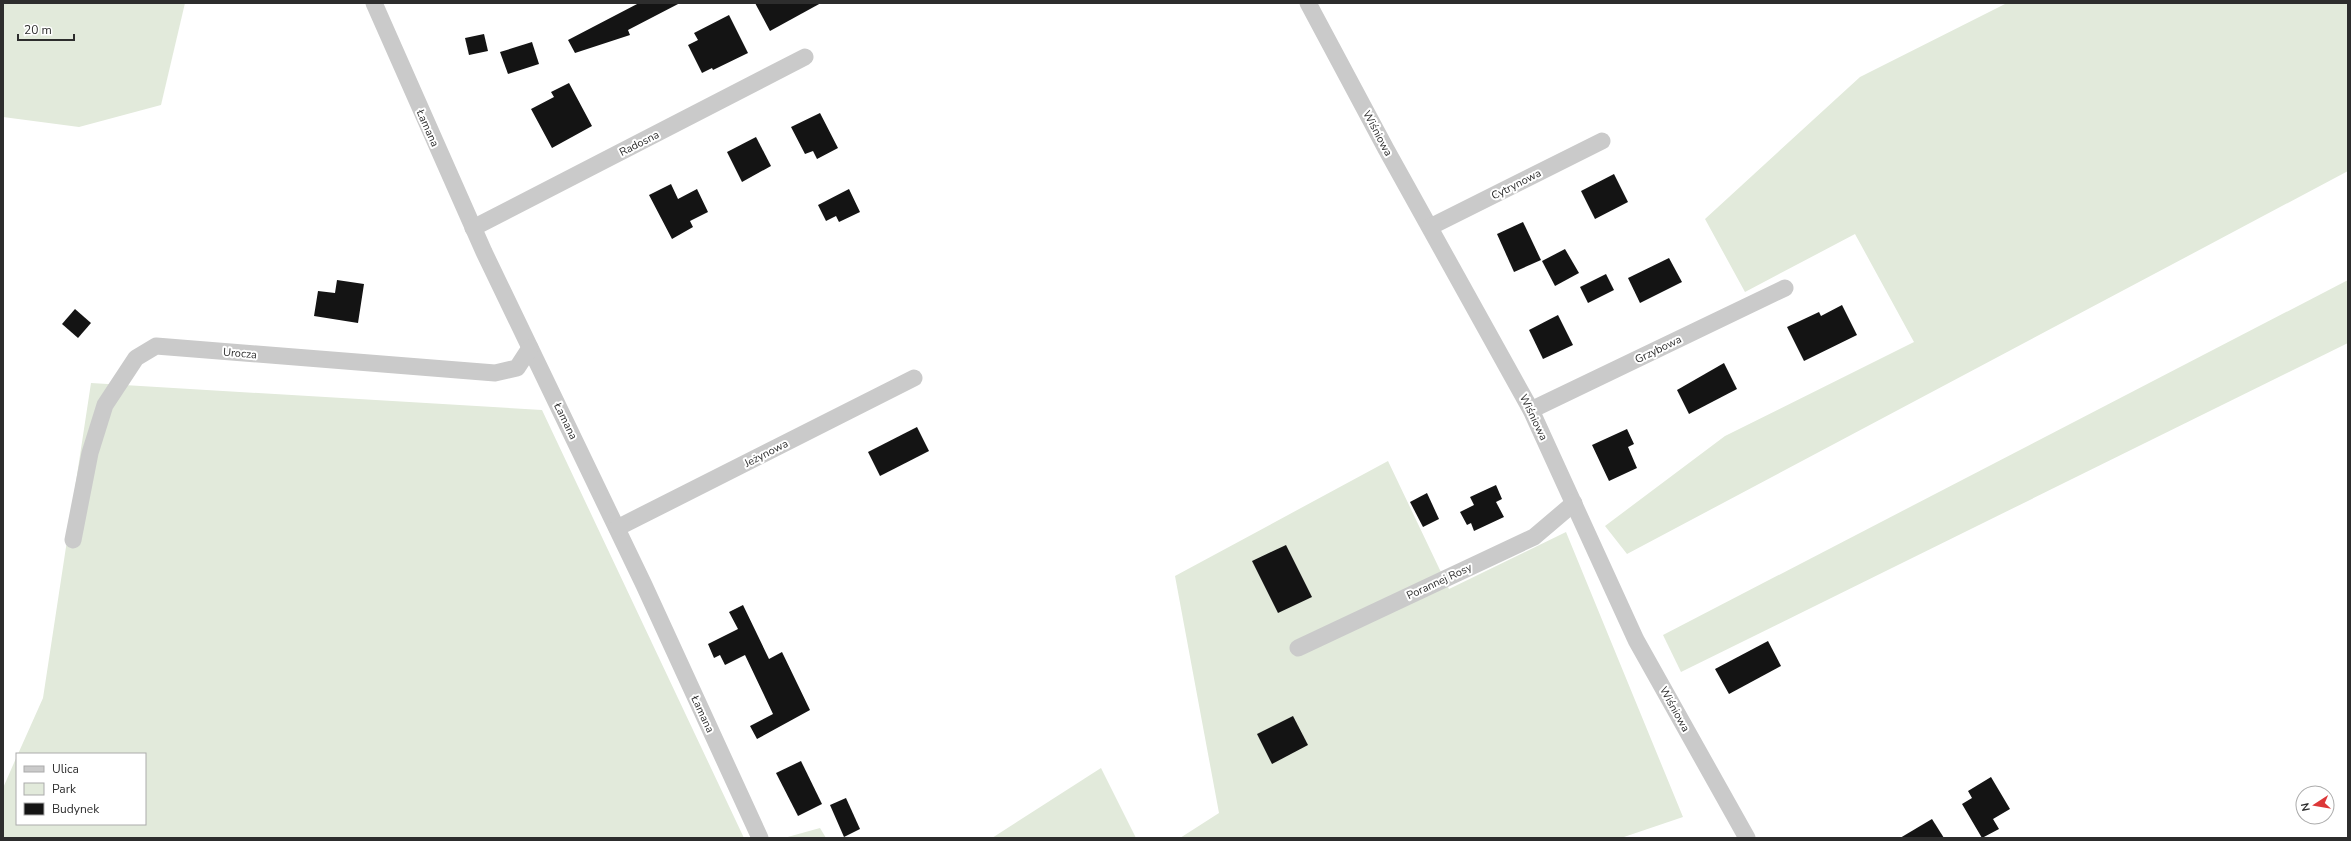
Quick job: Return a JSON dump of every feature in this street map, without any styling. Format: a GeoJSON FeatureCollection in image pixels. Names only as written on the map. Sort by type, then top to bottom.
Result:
{"type":"FeatureCollection","features":[{"type":"Feature","properties":{"kind":"street","name":"Łamana"},"geometry":{"type":"LineString","coordinates":[[374,3],[473,228],[617,528],[760,838]]}},
{"type":"Feature","properties":{"kind":"street","name":"Wiśniowa"},"geometry":{"type":"LineString","coordinates":[[1308,3],[1531,410],[1636,640],[1747,838]]}},
{"type":"Feature","properties":{"kind":"street","name":"Radosna"},"geometry":{"type":"LineString","coordinates":[[473,228],[805,57]]}},
{"type":"Feature","properties":{"kind":"street","name":"Cytrynowa"},"geometry":{"type":"LineString","coordinates":[[1430,227],[1602,141]]}},
{"type":"Feature","properties":{"kind":"street","name":"Grzybowa"},"geometry":{"type":"LineString","coordinates":[[1531,410],[1785,288]]}},
{"type":"Feature","properties":{"kind":"street","name":"Urocza"},"geometry":{"type":"LineString","coordinates":[[73,540],[90,453],[105,406],[136,358],[156,346],[495,373],[517,368],[530,348]]}},
{"type":"Feature","properties":{"kind":"street","name":"Jeżynowa"},"geometry":{"type":"LineString","coordinates":[[617,528],[914,378]]}},
{"type":"Feature","properties":{"kind":"street","name":"Porannej Rosy"},"geometry":{"type":"LineString","coordinates":[[1298,648],[1534,537],[1574,503]]}},
{"type":"Feature","properties":{"kind":"green space"},"geometry":{"type":"Polygon","coordinates":[[[3,3],[185,3],[161,105],[79,127],[3,117],[3,3]]]}},
{"type":"Feature","properties":{"kind":"green space"},"geometry":{"type":"Polygon","coordinates":[[[2007,3],[2348,3],[2348,171],[1627,554],[1605,526],[1725,436],[1914,342],[1855,234],[1745,292],[1705,219],[1860,77],[2007,3]]]}},
{"type":"Feature","properties":{"kind":"green space"},"geometry":{"type":"Polygon","coordinates":[[[2348,280],[2348,343],[1681,672],[1663,635],[2348,280]]]}},
{"type":"Feature","properties":{"kind":"green space"},"geometry":{"type":"Polygon","coordinates":[[[91,383],[542,410],[744,838],[3,838],[3,788],[16,758],[16,825],[146,825],[146,753],[18,753],[43,698],[91,383]]]}},
{"type":"Feature","properties":{"kind":"green space"},"geometry":{"type":"Polygon","coordinates":[[[1388,461],[1449,589],[1566,532],[1683,817],[1621,838],[1180,838],[1219,813],[1175,576],[1388,461]]]}},
{"type":"Feature","properties":{"kind":"green space"},"geometry":{"type":"Polygon","coordinates":[[[1101,768],[1136,838],[992,838],[1101,768]]]}},
{"type":"Feature","properties":{"kind":"green space"},"geometry":{"type":"Polygon","coordinates":[[[820,828],[826,838],[784,838],[820,828]]]}},
{"type":"Feature","properties":{"kind":"building"},"geometry":{"type":"Polygon","coordinates":[[[639,3],[680,3],[628,30],[630,35],[575,53],[568,40],[639,3]]]}},
{"type":"Feature","properties":{"kind":"building"},"geometry":{"type":"Polygon","coordinates":[[[755,3],[821,3],[770,31],[755,3]]]}},
{"type":"Feature","properties":{"kind":"building"},"geometry":{"type":"Polygon","coordinates":[[[729,15],[748,53],[713,70],[712,68],[702,73],[688,45],[698,40],[694,33],[729,15]]]}},
{"type":"Feature","properties":{"kind":"building"},"geometry":{"type":"Polygon","coordinates":[[[484,34],[488,51],[469,55],[465,38],[484,34]]]}},
{"type":"Feature","properties":{"kind":"building"},"geometry":{"type":"Polygon","coordinates":[[[532,42],[539,64],[508,74],[500,52],[532,42]]]}},
{"type":"Feature","properties":{"kind":"building"},"geometry":{"type":"Polygon","coordinates":[[[569,83],[592,126],[552,148],[531,109],[554,97],[551,92],[569,83]]]}},
{"type":"Feature","properties":{"kind":"building"},"geometry":{"type":"Polygon","coordinates":[[[820,113],[838,148],[817,159],[813,151],[805,154],[791,127],[820,113]]]}},
{"type":"Feature","properties":{"kind":"building"},"geometry":{"type":"Polygon","coordinates":[[[756,137],[771,166],[742,182],[727,152],[756,137]]]}},
{"type":"Feature","properties":{"kind":"building"},"geometry":{"type":"Polygon","coordinates":[[[1614,174],[1628,202],[1595,219],[1581,191],[1614,174]]]}},
{"type":"Feature","properties":{"kind":"building"},"geometry":{"type":"Polygon","coordinates":[[[671,184],[678,199],[697,189],[708,212],[690,221],[693,227],[672,239],[649,195],[671,184]]]}},
{"type":"Feature","properties":{"kind":"building"},"geometry":{"type":"Polygon","coordinates":[[[849,189],[860,212],[839,222],[836,216],[826,221],[818,205],[849,189]]]}},
{"type":"Feature","properties":{"kind":"building"},"geometry":{"type":"Polygon","coordinates":[[[1523,222],[1541,260],[1514,272],[1497,234],[1523,222]]]}},
{"type":"Feature","properties":{"kind":"building"},"geometry":{"type":"Polygon","coordinates":[[[1565,249],[1579,273],[1555,286],[1542,261],[1565,249]]]}},
{"type":"Feature","properties":{"kind":"building"},"geometry":{"type":"Polygon","coordinates":[[[1669,258],[1682,282],[1640,303],[1628,278],[1669,258]]]}},
{"type":"Feature","properties":{"kind":"building"},"geometry":{"type":"Polygon","coordinates":[[[1606,274],[1614,290],[1588,303],[1580,287],[1606,274]]]}},
{"type":"Feature","properties":{"kind":"building"},"geometry":{"type":"Polygon","coordinates":[[[337,280],[364,284],[358,323],[314,316],[318,291],[335,293],[337,280]]]}},
{"type":"Feature","properties":{"kind":"building"},"geometry":{"type":"Polygon","coordinates":[[[1842,305],[1857,335],[1804,361],[1787,327],[1819,312],[1821,316],[1842,305]]]}},
{"type":"Feature","properties":{"kind":"building"},"geometry":{"type":"Polygon","coordinates":[[[75,309],[91,323],[78,338],[62,324],[75,309]]]}},
{"type":"Feature","properties":{"kind":"building"},"geometry":{"type":"Polygon","coordinates":[[[1558,315],[1573,345],[1543,359],[1529,330],[1558,315]]]}},
{"type":"Feature","properties":{"kind":"building"},"geometry":{"type":"Polygon","coordinates":[[[1724,363],[1737,389],[1689,414],[1677,390],[1724,363]]]}},
{"type":"Feature","properties":{"kind":"building"},"geometry":{"type":"Polygon","coordinates":[[[917,427],[929,451],[880,476],[868,452],[917,427]]]}},
{"type":"Feature","properties":{"kind":"building"},"geometry":{"type":"Polygon","coordinates":[[[1627,429],[1634,444],[1628,447],[1637,468],[1609,481],[1592,445],[1627,429]]]}},
{"type":"Feature","properties":{"kind":"building"},"geometry":{"type":"Polygon","coordinates":[[[1496,485],[1502,499],[1496,502],[1504,517],[1474,531],[1471,523],[1467,525],[1460,512],[1474,505],[1470,497],[1496,485]]]}},
{"type":"Feature","properties":{"kind":"building"},"geometry":{"type":"Polygon","coordinates":[[[1427,493],[1439,519],[1423,527],[1410,502],[1427,493]]]}},
{"type":"Feature","properties":{"kind":"building"},"geometry":{"type":"Polygon","coordinates":[[[1286,545],[1312,597],[1278,613],[1252,561],[1286,545]]]}},
{"type":"Feature","properties":{"kind":"building"},"geometry":{"type":"Polygon","coordinates":[[[743,605],[769,659],[782,652],[810,710],[757,739],[750,726],[773,714],[745,655],[725,665],[720,655],[714,658],[708,644],[738,629],[729,612],[743,605]]]}},
{"type":"Feature","properties":{"kind":"building"},"geometry":{"type":"Polygon","coordinates":[[[1768,641],[1781,666],[1729,694],[1715,669],[1768,641]]]}},
{"type":"Feature","properties":{"kind":"building"},"geometry":{"type":"Polygon","coordinates":[[[1293,716],[1308,745],[1272,764],[1257,734],[1293,716]]]}},
{"type":"Feature","properties":{"kind":"building"},"geometry":{"type":"Polygon","coordinates":[[[801,761],[822,804],[798,816],[776,773],[801,761]]]}},
{"type":"Feature","properties":{"kind":"building"},"geometry":{"type":"Polygon","coordinates":[[[1991,777],[2010,809],[1993,819],[1999,829],[1982,838],[1962,804],[1972,798],[1968,791],[1991,777]]]}},
{"type":"Feature","properties":{"kind":"building"},"geometry":{"type":"Polygon","coordinates":[[[846,798],[860,829],[844,837],[830,805],[846,798]]]}},
{"type":"Feature","properties":{"kind":"building"},"geometry":{"type":"Polygon","coordinates":[[[1932,819],[1944,838],[1900,838],[1932,819]]]}}]}
